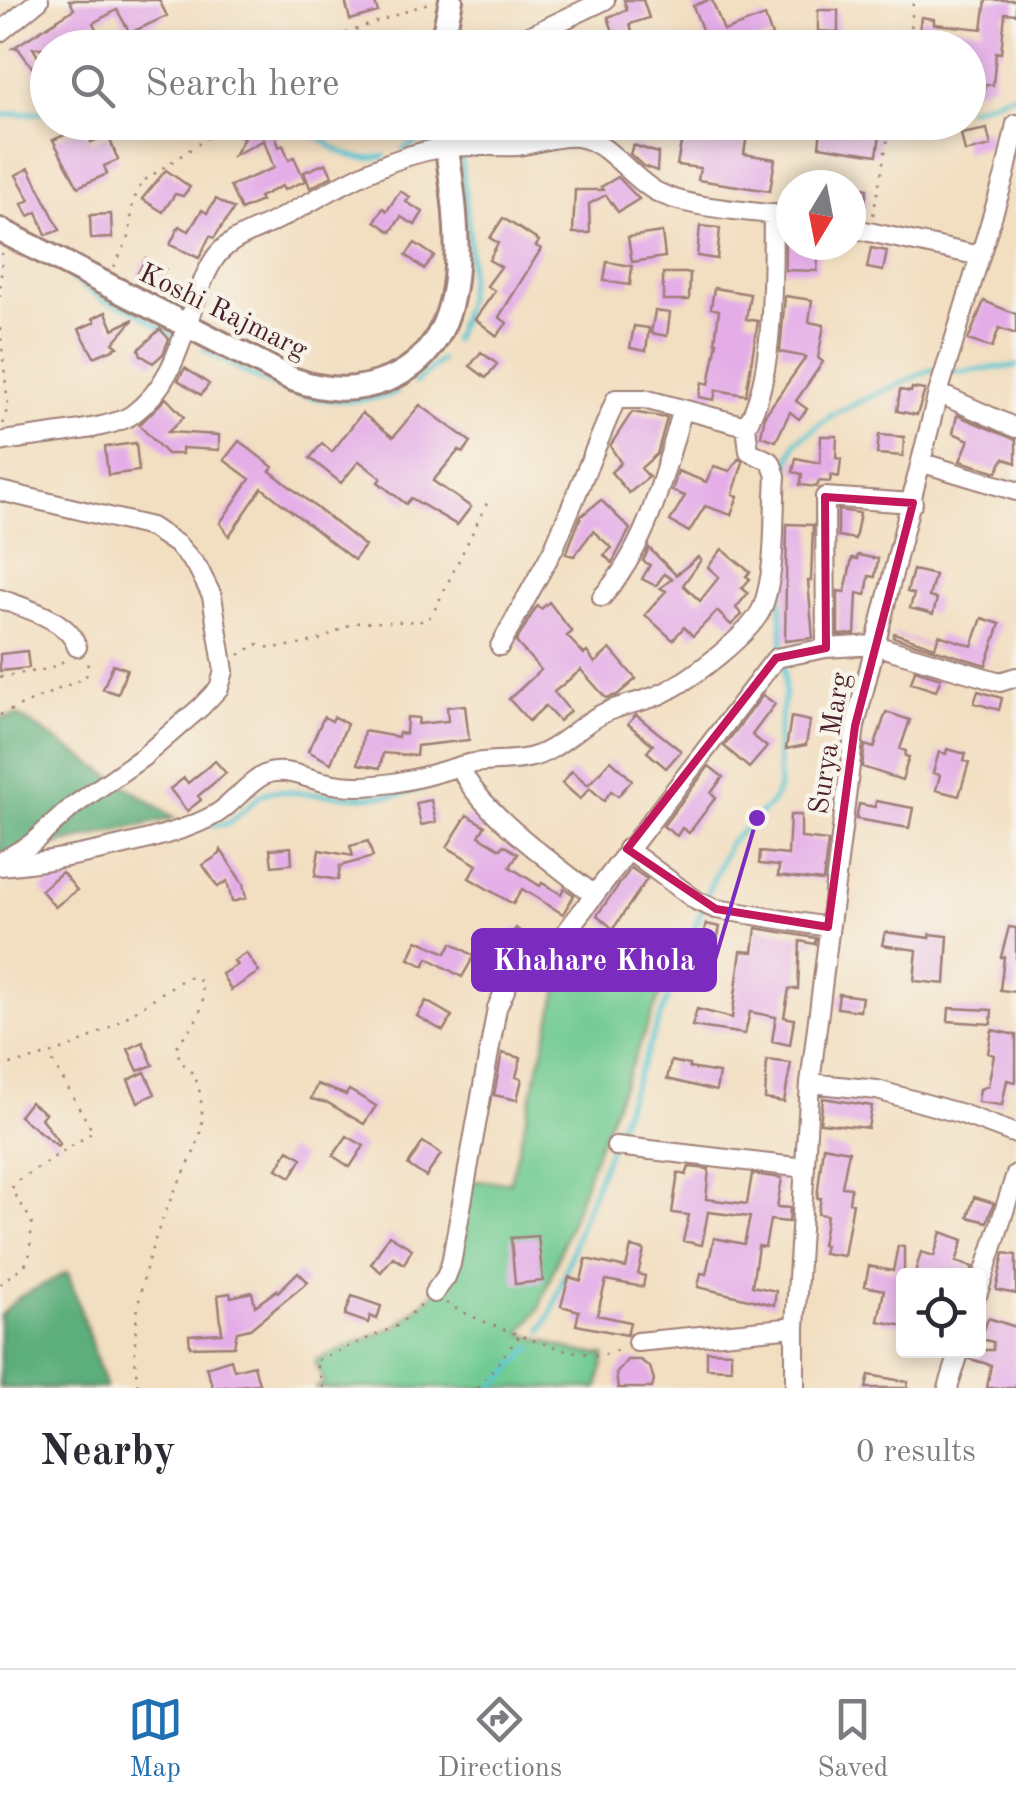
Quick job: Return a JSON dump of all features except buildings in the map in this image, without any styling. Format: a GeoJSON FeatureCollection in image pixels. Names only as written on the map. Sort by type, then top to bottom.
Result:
{"type":"FeatureCollection","features":[{"type":"Feature","properties":{"kind":"main road"},"geometry":{"type":"LineString","coordinates":[[445,30],[451,0]]}},
{"type":"Feature","properties":{"kind":"main road","name":"Koshi Rajmarg"},"geometry":{"type":"LineString","coordinates":[[4,232],[316,387],[344,391],[374,385],[416,363],[432,346],[442,330],[455,285],[456,239],[443,140]]}},
{"type":"Feature","properties":{"kind":"street"},"geometry":{"type":"LineString","coordinates":[[0,32],[39,0]]}},
{"type":"Feature","properties":{"kind":"street"},"geometry":{"type":"LineString","coordinates":[[542,30],[605,0]]}},
{"type":"Feature","properties":{"kind":"street","name":"Surya Marg"},"geometry":{"type":"LineString","coordinates":[[795,1388],[810,1083],[855,726],[940,388],[1005,174],[1016,124]]}},
{"type":"Feature","properties":{"kind":"street"},"geometry":{"type":"LineString","coordinates":[[0,442],[131,416],[159,387],[189,327],[214,258],[230,242],[338,184],[411,155],[444,147],[498,147],[555,140]]}},
{"type":"Feature","properties":{"kind":"street"},"geometry":{"type":"LineString","coordinates":[[587,140],[658,192],[680,200],[776,214]]}},
{"type":"Feature","properties":{"kind":"street"},"geometry":{"type":"LineString","coordinates":[[866,230],[980,256]]}},
{"type":"Feature","properties":{"kind":"street"},"geometry":{"type":"LineString","coordinates":[[0,864],[38,863],[185,827],[216,814],[266,774],[297,773],[348,786],[462,774],[481,760],[528,758],[626,702],[666,692],[744,632],[762,609],[766,591],[776,476],[771,462],[749,451],[746,426],[764,381],[777,260]]}},
{"type":"Feature","properties":{"kind":"street"},"geometry":{"type":"LineString","coordinates":[[940,388],[1016,428]]}},
{"type":"Feature","properties":{"kind":"street"},"geometry":{"type":"LineString","coordinates":[[500,646],[554,548],[616,398],[644,400],[746,426]]}},
{"type":"Feature","properties":{"kind":"street"},"geometry":{"type":"LineString","coordinates":[[602,596],[633,557],[658,492],[682,409]]}},
{"type":"Feature","properties":{"kind":"street"},"geometry":{"type":"LineString","coordinates":[[923,463],[1016,491]]}},
{"type":"Feature","properties":{"kind":"street"},"geometry":{"type":"LineString","coordinates":[[0,491],[151,527],[178,544],[198,568],[212,596],[224,671],[219,688],[202,707],[143,757],[72,807],[32,844],[0,864]]}},
{"type":"Feature","properties":{"kind":"street"},"geometry":{"type":"LineString","coordinates":[[826,648],[825,497],[913,503]]}},
{"type":"Feature","properties":{"kind":"street"},"geometry":{"type":"LineString","coordinates":[[0,599],[60,626],[77,647]]}},
{"type":"Feature","properties":{"kind":"street"},"geometry":{"type":"LineString","coordinates":[[434,1293],[446,1278],[450,1264],[497,1008],[510,979],[556,945],[592,894],[784,656],[874,645],[1000,682],[1016,677]]}},
{"type":"Feature","properties":{"kind":"street"},"geometry":{"type":"LineString","coordinates":[[462,774],[536,848],[592,894]]}},
{"type":"Feature","properties":{"kind":"street"},"geometry":{"type":"LineString","coordinates":[[628,849],[697,901],[716,909],[828,927]]}},
{"type":"Feature","properties":{"kind":"street"},"geometry":{"type":"LineString","coordinates":[[810,1083],[877,1090],[1016,1134]]}},
{"type":"Feature","properties":{"kind":"street"},"geometry":{"type":"LineString","coordinates":[[616,1146],[805,1168]]}},
{"type":"Feature","properties":{"kind":"street"},"geometry":{"type":"LineString","coordinates":[[986,1268],[1016,1174]]}},
{"type":"Feature","properties":{"kind":"street"},"geometry":{"type":"LineString","coordinates":[[638,1342],[795,1327]]}},
{"type":"Feature","properties":{"kind":"street"},"geometry":{"type":"LineString","coordinates":[[948,1388],[957,1358]]}},
{"type":"Feature","properties":{"kind":"path"},"geometry":{"type":"LineString","coordinates":[[355,30],[437,0]]}},
{"type":"Feature","properties":{"kind":"path"},"geometry":{"type":"LineString","coordinates":[[911,30],[912,0]]}},
{"type":"Feature","properties":{"kind":"path"},"geometry":{"type":"LineString","coordinates":[[104,283],[129,236],[133,202],[142,182],[203,140]]}},
{"type":"Feature","properties":{"kind":"path"},"geometry":{"type":"LineString","coordinates":[[870,231],[888,140]]}},
{"type":"Feature","properties":{"kind":"path"},"geometry":{"type":"LineString","coordinates":[[0,297],[4,232]]}},
{"type":"Feature","properties":{"kind":"path"},"geometry":{"type":"LineString","coordinates":[[0,328],[8,405],[0,442]]}},
{"type":"Feature","properties":{"kind":"path"},"geometry":{"type":"LineString","coordinates":[[224,671],[245,649],[257,644],[270,648],[298,645],[322,639],[352,623],[425,621],[432,615],[488,504]]}},
{"type":"Feature","properties":{"kind":"path"},"geometry":{"type":"LineString","coordinates":[[0,677],[48,669],[68,659],[77,647],[88,656],[86,677],[0,714]]}},
{"type":"Feature","properties":{"kind":"path"},"geometry":{"type":"LineString","coordinates":[[0,1066],[49,1055],[102,1032],[158,993],[188,978],[201,981],[205,999],[202,1010],[177,1046],[179,1060],[196,1078],[202,1113],[200,1136],[145,1266],[134,1335],[138,1388]]}},
{"type":"Feature","properties":{"kind":"path"},"geometry":{"type":"LineString","coordinates":[[0,1284],[29,1262],[32,1222],[12,1189],[14,1183],[92,1132],[49,1055]]}},
{"type":"Feature","properties":{"kind":"path"},"geometry":{"type":"LineString","coordinates":[[324,1388],[315,1361],[398,1326],[434,1293],[468,1316],[578,1352],[605,1355],[638,1342]]}},
{"type":"Feature","properties":{"kind":"path"},"geometry":{"type":"LineString","coordinates":[[478,1388],[521,1334]]}},
{"type":"Feature","properties":{"kind":"highlighted area"},"geometry":{"type":"Polygon","coordinates":[[[825,497],[913,503],[855,726],[828,927],[716,909],[627,849],[776,658],[826,648],[825,497]]]}},
{"type":"Feature","properties":{"kind":"green space"},"geometry":{"type":"Polygon","coordinates":[[[18,715],[175,818],[0,857],[0,718],[18,715]]]}},
{"type":"Feature","properties":{"kind":"green space"},"geometry":{"type":"Polygon","coordinates":[[[556,945],[584,963],[671,968],[598,1147],[539,1309],[521,1333],[577,1352],[605,1355],[598,1388],[314,1388],[324,1383],[315,1361],[397,1326],[434,1293],[465,1181],[510,1182],[560,982],[530,967],[556,945]]]}},
{"type":"Feature","properties":{"kind":"green space"},"geometry":{"type":"Polygon","coordinates":[[[68,1272],[106,1388],[0,1388],[0,1315],[19,1297],[68,1272]]]}},
{"type":"Feature","properties":{"kind":"waterway"},"geometry":{"type":"LineString","coordinates":[[986,103],[1016,93]]}},
{"type":"Feature","properties":{"kind":"waterway"},"geometry":{"type":"LineString","coordinates":[[0,115],[30,113]]}},
{"type":"Feature","properties":{"kind":"waterway"},"geometry":{"type":"LineString","coordinates":[[322,140],[360,158],[385,156]]}},
{"type":"Feature","properties":{"kind":"waterway"},"geometry":{"type":"LineString","coordinates":[[404,149],[420,140]]}},
{"type":"Feature","properties":{"kind":"waterway"},"geometry":{"type":"LineString","coordinates":[[453,340],[467,295],[470,251],[461,159]]}},
{"type":"Feature","properties":{"kind":"waterway"},"geometry":{"type":"LineString","coordinates":[[72,279],[103,300],[132,309],[174,336]]}},
{"type":"Feature","properties":{"kind":"waterway"},"geometry":{"type":"LineString","coordinates":[[204,349],[250,375],[296,394],[344,400],[397,393]]}},
{"type":"Feature","properties":{"kind":"waterway"},"geometry":{"type":"LineString","coordinates":[[415,383],[441,360]]}},
{"type":"Feature","properties":{"kind":"waterway"},"geometry":{"type":"LineString","coordinates":[[783,650],[780,585],[786,472],[796,442],[835,413],[930,370],[958,372],[1016,366]]}},
{"type":"Feature","properties":{"kind":"waterway"},"geometry":{"type":"LineString","coordinates":[[705,898],[729,843],[772,803],[779,787],[777,741],[785,694],[784,661]]}},
{"type":"Feature","properties":{"kind":"waterway"},"geometry":{"type":"LineString","coordinates":[[211,825],[228,824],[262,794],[273,791],[362,797],[398,795],[478,772],[520,772],[545,762]]}},
{"type":"Feature","properties":{"kind":"waterway"},"geometry":{"type":"LineString","coordinates":[[542,1331],[702,909]]}},
{"type":"Feature","properties":{"kind":"waterway"},"geometry":{"type":"LineString","coordinates":[[493,1388],[532,1347]]}},
{"type":"Feature","properties":{"kind":"place","name":"Khahare Khola"},"geometry":{"type":"Point","coordinates":[757,818]}}]}
